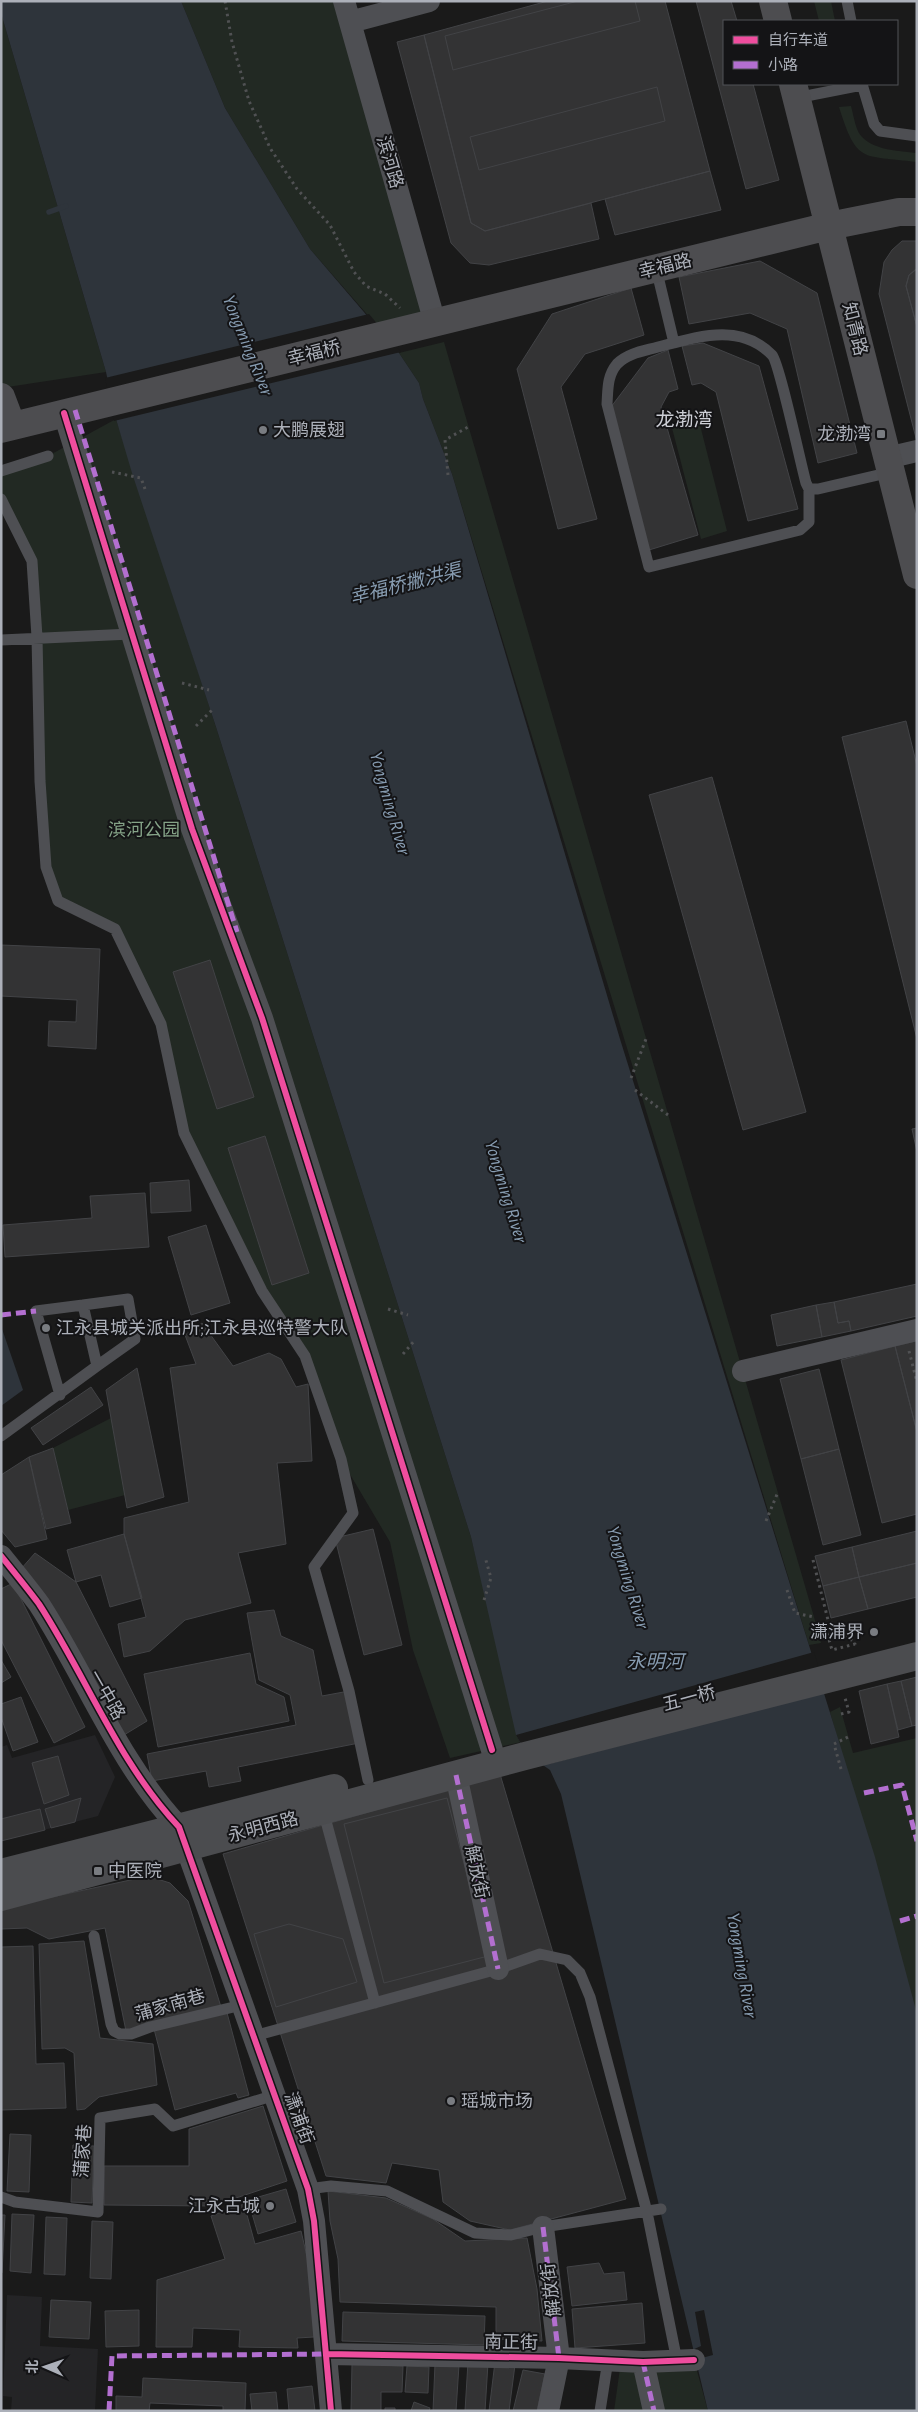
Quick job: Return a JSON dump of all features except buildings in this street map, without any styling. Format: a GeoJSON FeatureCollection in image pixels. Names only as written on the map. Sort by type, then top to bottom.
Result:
{"type":"FeatureCollection","features":[{"type":"Feature","properties":{"kind":"main road"},"geometry":{"type":"LineString","coordinates":[[773,1],[778,20]]}},
{"type":"Feature","properties":{"kind":"main road","name":"知青路"},"geometry":{"type":"LineString","coordinates":[[795,91],[917,575]]}},
{"type":"Feature","properties":{"kind":"main road","name":"幸福路"},"geometry":{"type":"LineString","coordinates":[[425,326],[829,226],[899,212],[917,212]]}},
{"type":"Feature","properties":{"kind":"main road","name":"幸福桥"},"geometry":{"type":"LineString","coordinates":[[7,427],[425,326]]}},
{"type":"Feature","properties":{"kind":"main road"},"geometry":{"type":"LineString","coordinates":[[1,397],[7,427]]}},
{"type":"Feature","properties":{"kind":"main road"},"geometry":{"type":"LineString","coordinates":[[858,1656],[917,1638]]}},
{"type":"Feature","properties":{"kind":"main road"},"geometry":{"type":"LineString","coordinates":[[858,1656],[917,1656]]}},
{"type":"Feature","properties":{"kind":"main road","name":"五一桥"},"geometry":{"type":"LineString","coordinates":[[523,1749],[858,1656]]}},
{"type":"Feature","properties":{"kind":"main road","name":"永明西路"},"geometry":{"type":"LineString","coordinates":[[1,1897],[84,1881],[183,1837],[368,1780],[492,1750],[523,1749]]}},
{"type":"Feature","properties":{"kind":"main road","name":"永明西路"},"geometry":{"type":"LineString","coordinates":[[1,1873],[324,1810],[456,1775],[523,1749]]}},
{"type":"Feature","properties":{"kind":"street"},"geometry":{"type":"LineString","coordinates":[[347,11],[429,1]]}},
{"type":"Feature","properties":{"kind":"street","name":"滨河路"},"geometry":{"type":"LineString","coordinates":[[347,11],[425,326]]}},
{"type":"Feature","properties":{"kind":"street"},"geometry":{"type":"LineString","coordinates":[[70,412],[131,634],[204,866],[256,1002]]}},
{"type":"Feature","properties":{"kind":"street"},"geometry":{"type":"LineString","coordinates":[[70,412],[217,863],[256,1002],[492,1750]]}},
{"type":"Feature","properties":{"kind":"street"},"geometry":{"type":"LineString","coordinates":[[889,465],[917,451]]}},
{"type":"Feature","properties":{"kind":"street"},"geometry":{"type":"LineString","coordinates":[[742,1371],[911,1331]]}},
{"type":"Feature","properties":{"kind":"street","name":"一中路"},"geometry":{"type":"LineString","coordinates":[[1,1556],[38,1604],[122,1751],[183,1837]]}},
{"type":"Feature","properties":{"kind":"street","name":"解放街"},"geometry":{"type":"LineString","coordinates":[[456,1775],[498,1969]]}},
{"type":"Feature","properties":{"kind":"street","name":"潇浦街"},"geometry":{"type":"LineString","coordinates":[[183,1837],[308,2189],[314,2221],[331,2411]]}},
{"type":"Feature","properties":{"kind":"street","name":"解放街"},"geometry":{"type":"LineString","coordinates":[[543,2227],[559,2358],[548,2411]]}},
{"type":"Feature","properties":{"kind":"street","name":"南正街"},"geometry":{"type":"LineString","coordinates":[[327,2354],[559,2358],[643,2362],[686,2361]]}},
{"type":"Feature","properties":{"kind":"street"},"geometry":{"type":"LineString","coordinates":[[643,2362],[654,2411]]}},
{"type":"Feature","properties":{"kind":"lane"},"geometry":{"type":"LineString","coordinates":[[847,1],[851,20]]}},
{"type":"Feature","properties":{"kind":"lane"},"geometry":{"type":"LineString","coordinates":[[795,91],[852,85]]}},
{"type":"Feature","properties":{"kind":"lane"},"geometry":{"type":"LineString","coordinates":[[862,85],[874,124],[880,131],[917,136]]}},
{"type":"Feature","properties":{"kind":"lane"},"geometry":{"type":"LineString","coordinates":[[656,268],[674,343]]}},
{"type":"Feature","properties":{"kind":"lane"},"geometry":{"type":"LineString","coordinates":[[707,335],[735,336],[758,342],[774,357],[809,489],[809,522],[800,530],[649,567],[607,404],[608,378],[617,365],[628,355],[707,335]]}},
{"type":"Feature","properties":{"kind":"lane"},"geometry":{"type":"LineString","coordinates":[[1,471],[48,456]]}},
{"type":"Feature","properties":{"kind":"lane"},"geometry":{"type":"LineString","coordinates":[[809,489],[818,489],[889,465]]}},
{"type":"Feature","properties":{"kind":"lane"},"geometry":{"type":"LineString","coordinates":[[1,499],[32,561],[37,637],[37,713],[46,867],[58,901],[115,929],[161,1024],[184,1133],[262,1291],[305,1356],[341,1459],[353,1513],[314,1567],[349,1691],[368,1780]]}},
{"type":"Feature","properties":{"kind":"lane"},"geometry":{"type":"LineString","coordinates":[[1,640],[131,634]]}},
{"type":"Feature","properties":{"kind":"lane"},"geometry":{"type":"LineString","coordinates":[[1,1436],[60,1395],[135,1339],[128,1299],[36,1311],[60,1395]]}},
{"type":"Feature","properties":{"kind":"lane"},"geometry":{"type":"LineString","coordinates":[[83,1305],[97,1366]]}},
{"type":"Feature","properties":{"kind":"lane"},"geometry":{"type":"LineString","coordinates":[[324,1810],[375,2003]]}},
{"type":"Feature","properties":{"kind":"lane","name":"蒲家南巷"},"geometry":{"type":"LineString","coordinates":[[94,1936],[111,2024],[114,2031],[120,2034],[131,2034],[150,2027],[242,2005]]}},
{"type":"Feature","properties":{"kind":"lane"},"geometry":{"type":"LineString","coordinates":[[254,2036],[498,1969],[540,1954],[567,1960],[580,1973],[590,1997],[686,2361]]}},
{"type":"Feature","properties":{"kind":"lane","name":"蒲家巷"},"geometry":{"type":"LineString","coordinates":[[1,2197],[15,2202],[98,2212],[100,2118],[155,2109],[173,2126],[275,2095]]}},
{"type":"Feature","properties":{"kind":"lane"},"geometry":{"type":"LineString","coordinates":[[308,2189],[331,2186],[387,2191],[475,2233],[510,2235],[543,2227],[662,2210]]}},
{"type":"Feature","properties":{"kind":"lane"},"geometry":{"type":"LineString","coordinates":[[600,2411],[608,2360]]}},
{"type":"Feature","properties":{"kind":"path"},"geometry":{"type":"LineString","coordinates":[[225,1],[232,42],[249,101],[270,148],[297,189],[330,225],[354,272],[366,286],[386,294],[411,319],[425,326]]}},
{"type":"Feature","properties":{"kind":"path"},"geometry":{"type":"LineString","coordinates":[[448,475],[445,440],[468,427]]}},
{"type":"Feature","properties":{"kind":"path"},"geometry":{"type":"LineString","coordinates":[[112,472],[141,478],[145,488]]}},
{"type":"Feature","properties":{"kind":"path"},"geometry":{"type":"LineString","coordinates":[[182,683],[209,690]]}},
{"type":"Feature","properties":{"kind":"path"},"geometry":{"type":"LineString","coordinates":[[196,726],[214,708]]}},
{"type":"Feature","properties":{"kind":"path"},"geometry":{"type":"LineString","coordinates":[[631,1078],[646,1039]]}},
{"type":"Feature","properties":{"kind":"path"},"geometry":{"type":"LineString","coordinates":[[635,1090],[668,1115]]}},
{"type":"Feature","properties":{"kind":"path"},"geometry":{"type":"LineString","coordinates":[[388,1309],[408,1315]]}},
{"type":"Feature","properties":{"kind":"path"},"geometry":{"type":"LineString","coordinates":[[911,1331],[917,1382]]}},
{"type":"Feature","properties":{"kind":"path"},"geometry":{"type":"LineString","coordinates":[[403,1354],[416,1340]]}},
{"type":"Feature","properties":{"kind":"path"},"geometry":{"type":"LineString","coordinates":[[766,1520],[778,1492]]}},
{"type":"Feature","properties":{"kind":"path"},"geometry":{"type":"LineString","coordinates":[[484,1600],[491,1578],[485,1557]]}},
{"type":"Feature","properties":{"kind":"path"},"geometry":{"type":"LineString","coordinates":[[813,1560],[828,1620],[858,1656]]}},
{"type":"Feature","properties":{"kind":"path"},"geometry":{"type":"LineString","coordinates":[[787,1590],[795,1613],[814,1617]]}},
{"type":"Feature","properties":{"kind":"path"},"geometry":{"type":"LineString","coordinates":[[841,1769],[834,1744],[848,1737]]}},
{"type":"Feature","properties":{"kind":"shaded area"},"geometry":{"type":"Polygon","coordinates":[[[95,1735],[115,1777],[98,1816],[1,1841],[1,1747],[7,1745],[12,1758],[95,1735]]]}},
{"type":"Feature","properties":{"kind":"shaded area"},"geometry":{"type":"Polygon","coordinates":[[[7,2295],[42,2297],[40,2346],[98,2349],[95,2411],[11,2411],[12,2397],[3,2396],[7,2295]]]}},
{"type":"Feature","properties":{"kind":"green space"},"geometry":{"type":"Polygon","coordinates":[[[181,1],[343,1],[435,323],[386,336],[310,249],[225,108],[181,1]]]}},
{"type":"Feature","properties":{"kind":"green space"},"geometry":{"type":"Polygon","coordinates":[[[814,1],[831,1],[835,20],[819,20],[814,1]]]}},
{"type":"Feature","properties":{"kind":"green space"},"geometry":{"type":"Polygon","coordinates":[[[1,13],[106,372],[1,388],[1,13]]]}},
{"type":"Feature","properties":{"kind":"green space"},"geometry":{"type":"Polygon","coordinates":[[[851,106],[857,129],[861,136],[874,145],[883,148],[917,153],[917,162],[872,157],[857,148],[851,139],[839,107],[851,106]]]}},
{"type":"Feature","properties":{"kind":"green space"},"geometry":{"type":"Polygon","coordinates":[[[444,342],[821,1643],[809,1645],[452,474],[423,399],[419,383],[399,353],[444,342]]]}},
{"type":"Feature","properties":{"kind":"green space","name":"滨河公园"},"geometry":{"type":"Polygon","coordinates":[[[116,419],[216,727],[471,1537],[521,1742],[450,1758],[413,1650],[390,1542],[341,1459],[305,1356],[262,1291],[184,1133],[161,1024],[115,929],[58,901],[46,867],[32,561],[1,499],[1,471],[48,456],[116,419]]]}},
{"type":"Feature","properties":{"kind":"green space"},"geometry":{"type":"Polygon","coordinates":[[[699,421],[727,531],[701,539],[672,428],[699,421]]]}},
{"type":"Feature","properties":{"kind":"green space"},"geometry":{"type":"Polygon","coordinates":[[[111,1418],[125,1495],[68,1510],[53,1448],[111,1418]]]}},
{"type":"Feature","properties":{"kind":"green space"},"geometry":{"type":"Polygon","coordinates":[[[840,1707],[853,1753],[917,1738],[917,2017],[830,1712],[840,1707]]]}},
{"type":"Feature","properties":{"kind":"green space"},"geometry":{"type":"Polygon","coordinates":[[[694,2360],[708,2411],[614,2411],[621,2361],[694,2360]]]}},
{"type":"Feature","properties":{"kind":"water","name":"永明河"},"geometry":{"type":"Polygon","coordinates":[[[1,1],[181,1],[225,108],[310,249],[399,353],[419,383],[423,399],[452,474],[620,1039],[875,1857],[917,2014],[917,2411],[708,2411],[561,1794],[550,1770],[527,1754],[516,1735],[471,1537],[216,727],[132,473],[116,419],[106,372],[1,13],[1,1]]]}},
{"type":"Feature","properties":{"kind":"water"},"geometry":{"type":"Polygon","coordinates":[[[1,1326],[23,1390],[1,1406],[1,1326]]]}},
{"type":"Feature","properties":{"kind":"pier"},"geometry":{"type":"Polygon","coordinates":[[[369,314],[401,352],[114,421],[105,378],[369,314]]]}},
{"type":"Feature","properties":{"kind":"pier"},"geometry":{"type":"Polygon","coordinates":[[[814,1652],[826,1692],[549,1764],[520,1742],[516,1735],[814,1652]]]}},
{"type":"Feature","properties":{"kind":"pier"},"geometry":{"type":"Polygon","coordinates":[[[704,2310],[713,2355],[694,2360],[692,2350],[701,2346],[695,2312],[704,2310]]]}},
{"type":"Feature","properties":{"kind":"waterway"},"geometry":{"type":"LineString","coordinates":[[49,212],[66,206]]}},
{"type":"Feature","properties":{"kind":"marked path"},"geometry":{"type":"LineString","coordinates":[[75,410],[237,932]]}},
{"type":"Feature","properties":{"kind":"marked path"},"geometry":{"type":"LineString","coordinates":[[1,1315],[36,1311]]}},
{"type":"Feature","properties":{"kind":"marked path"},"geometry":{"type":"LineString","coordinates":[[456,1775],[498,1969]]}},
{"type":"Feature","properties":{"kind":"marked path"},"geometry":{"type":"LineString","coordinates":[[864,1793],[902,1785],[917,1841]]}},
{"type":"Feature","properties":{"kind":"marked path"},"geometry":{"type":"LineString","coordinates":[[900,1921],[917,1916]]}},
{"type":"Feature","properties":{"kind":"marked path"},"geometry":{"type":"LineString","coordinates":[[543,2227],[559,2358]]}},
{"type":"Feature","properties":{"kind":"marked path"},"geometry":{"type":"LineString","coordinates":[[109,2411],[112,2356],[327,2354]]}},
{"type":"Feature","properties":{"kind":"marked path"},"geometry":{"type":"LineString","coordinates":[[643,2362],[654,2411]]}},
{"type":"Feature","properties":{"kind":"cycle path"},"geometry":{"type":"LineString","coordinates":[[64,413],[192,829],[262,1018],[492,1750]]}},
{"type":"Feature","properties":{"kind":"cycle path"},"geometry":{"type":"LineString","coordinates":[[1,1556],[39,1604],[138,1775],[157,1802],[179,1827],[308,2189],[314,2221],[331,2411]]}},
{"type":"Feature","properties":{"kind":"cycle path"},"geometry":{"type":"LineString","coordinates":[[327,2354],[559,2358],[643,2362],[694,2360]]}},
{"type":"Feature","properties":{"kind":"place","name":"大鹏展翅"},"geometry":{"type":"Point","coordinates":[263,430]}},
{"type":"Feature","properties":{"kind":"place","name":"龙渤湾"},"geometry":{"type":"Point","coordinates":[881,434]}},
{"type":"Feature","properties":{"kind":"place","name":"江永县城关派出所;江永县巡特警大队"},"geometry":{"type":"Point","coordinates":[46,1328]}},
{"type":"Feature","properties":{"kind":"place","name":"潇浦界"},"geometry":{"type":"Point","coordinates":[874,1632]}},
{"type":"Feature","properties":{"kind":"place","name":"中医院"},"geometry":{"type":"Point","coordinates":[98,1871]}},
{"type":"Feature","properties":{"kind":"place","name":"瑶城市场"},"geometry":{"type":"Point","coordinates":[451,2101]}},
{"type":"Feature","properties":{"kind":"place","name":"江永古城"},"geometry":{"type":"Point","coordinates":[270,2206]}},
{"type":"Feature","properties":{"kind":"district","name":"龙渤湾"},"geometry":{"type":"Point","coordinates":[684,419]}},
{"type":"Feature","properties":{"kind":"water label","name":"Yongming River"},"geometry":{"type":"Point","coordinates":[249,345]}},
{"type":"Feature","properties":{"kind":"water label","name":"幸福桥撇洪渠"},"geometry":{"type":"Point","coordinates":[405,583]}},
{"type":"Feature","properties":{"kind":"water label","name":"Yongming River"},"geometry":{"type":"Point","coordinates":[391,803]}},
{"type":"Feature","properties":{"kind":"water label","name":"Yongming River"},"geometry":{"type":"Point","coordinates":[507,1191]}},
{"type":"Feature","properties":{"kind":"water label","name":"Yongming River"},"geometry":{"type":"Point","coordinates":[629,1577]}},
{"type":"Feature","properties":{"kind":"water label","name":"Yongming River"},"geometry":{"type":"Point","coordinates":[743,1965]}}]}
